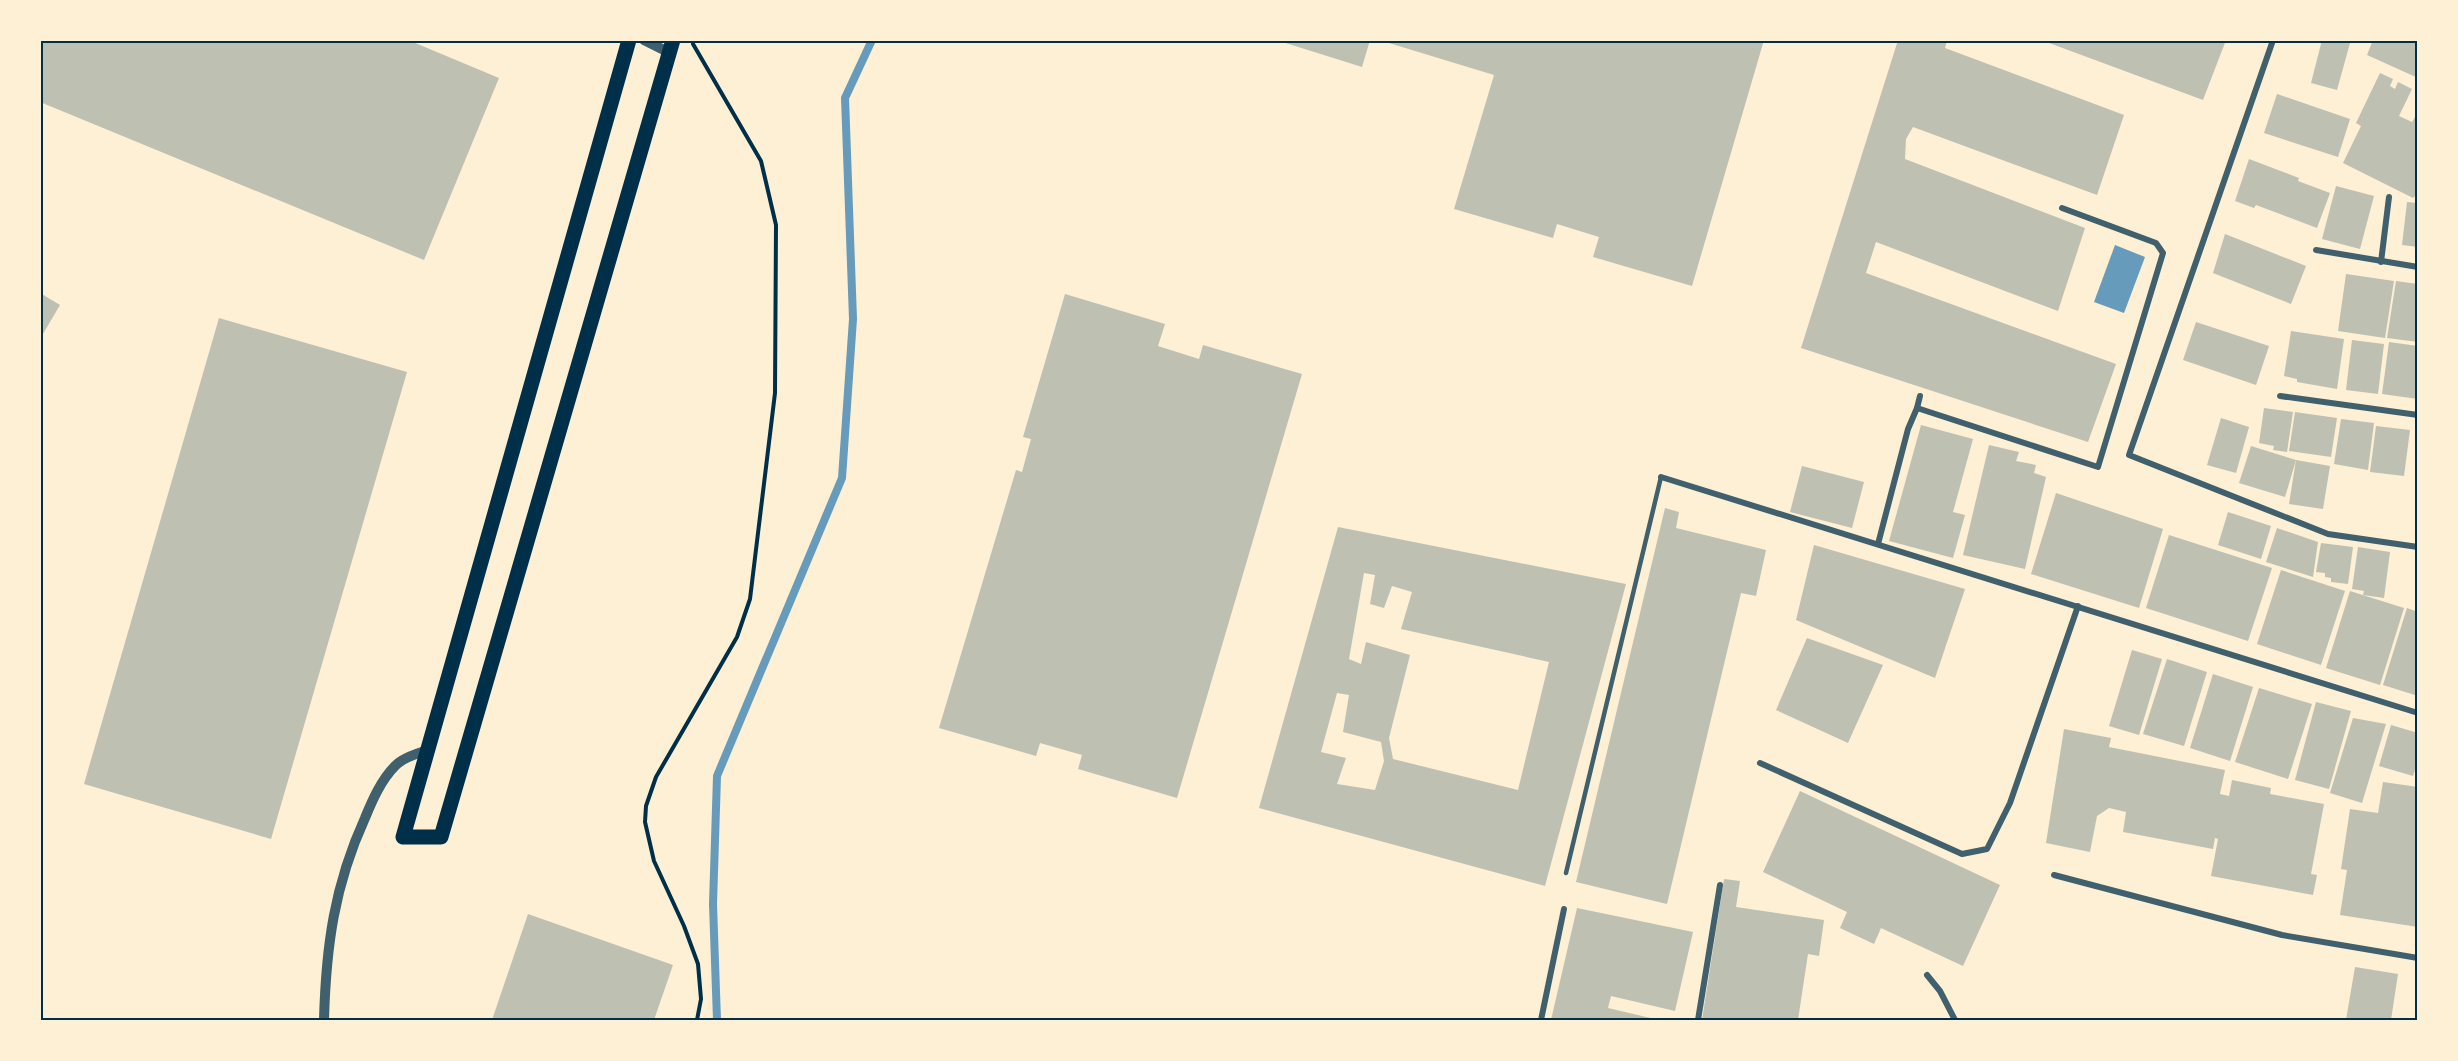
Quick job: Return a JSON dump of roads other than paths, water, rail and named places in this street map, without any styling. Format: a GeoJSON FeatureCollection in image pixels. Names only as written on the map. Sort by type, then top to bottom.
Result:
{"type":"FeatureCollection","features":[{"type":"Feature","properties":{"kind":"main road"},"geometry":{"type":"LineString","coordinates":[[629,40],[403,837],[441,837],[671,47]]}},
{"type":"Feature","properties":{"kind":"street"},"geometry":{"type":"LineString","coordinates":[[644,40],[671,47]]}},
{"type":"Feature","properties":{"kind":"street"},"geometry":{"type":"LineString","coordinates":[[2272,42],[2129,455],[2328,534],[2418,547]]}},
{"type":"Feature","properties":{"kind":"street"},"geometry":{"type":"LineString","coordinates":[[2381,262],[2389,197]]}},
{"type":"Feature","properties":{"kind":"street"},"geometry":{"type":"LineString","coordinates":[[1917,408],[2098,467],[2163,253],[2156,243],[2062,208]]}},
{"type":"Feature","properties":{"kind":"street"},"geometry":{"type":"LineString","coordinates":[[2316,250],[2418,267]]}},
{"type":"Feature","properties":{"kind":"street"},"geometry":{"type":"LineString","coordinates":[[1878,544],[1908,429],[1920,396]]}},
{"type":"Feature","properties":{"kind":"street"},"geometry":{"type":"LineString","coordinates":[[2280,396],[2418,415]]}},
{"type":"Feature","properties":{"kind":"street"},"geometry":{"type":"LineString","coordinates":[[1661,477],[2418,713]]}},
{"type":"Feature","properties":{"kind":"street"},"geometry":{"type":"LineString","coordinates":[[1760,763],[1962,855],[1987,849],[2010,803],[2078,606]]}},
{"type":"Feature","properties":{"kind":"street"},"geometry":{"type":"LineString","coordinates":[[324,1020],[325,974],[337,892],[352,847],[373,798],[395,765],[428,750]]}},
{"type":"Feature","properties":{"kind":"street"},"geometry":{"type":"LineString","coordinates":[[2054,875],[2282,935],[2418,958]]}},
{"type":"Feature","properties":{"kind":"street"},"geometry":{"type":"LineString","coordinates":[[1698,1020],[1720,885]]}},
{"type":"Feature","properties":{"kind":"street"},"geometry":{"type":"LineString","coordinates":[[1541,1020],[1564,909]]}},
{"type":"Feature","properties":{"kind":"street"},"geometry":{"type":"LineString","coordinates":[[1927,975],[1940,991],[1955,1020]]}},
{"type":"Feature","properties":{"kind":"lane"},"geometry":{"type":"LineString","coordinates":[[1566,873],[1661,477]]}},
{"type":"Feature","properties":{"kind":"water"},"geometry":{"type":"Polygon","coordinates":[[[2115,245],[2145,257],[2124,313],[2094,302],[2115,245]]]}},
{"type":"Feature","properties":{"kind":"waterway"},"geometry":{"type":"LineString","coordinates":[[717,1020],[713,904],[717,776],[842,478],[853,319],[845,98],[872,40]]}}]}
